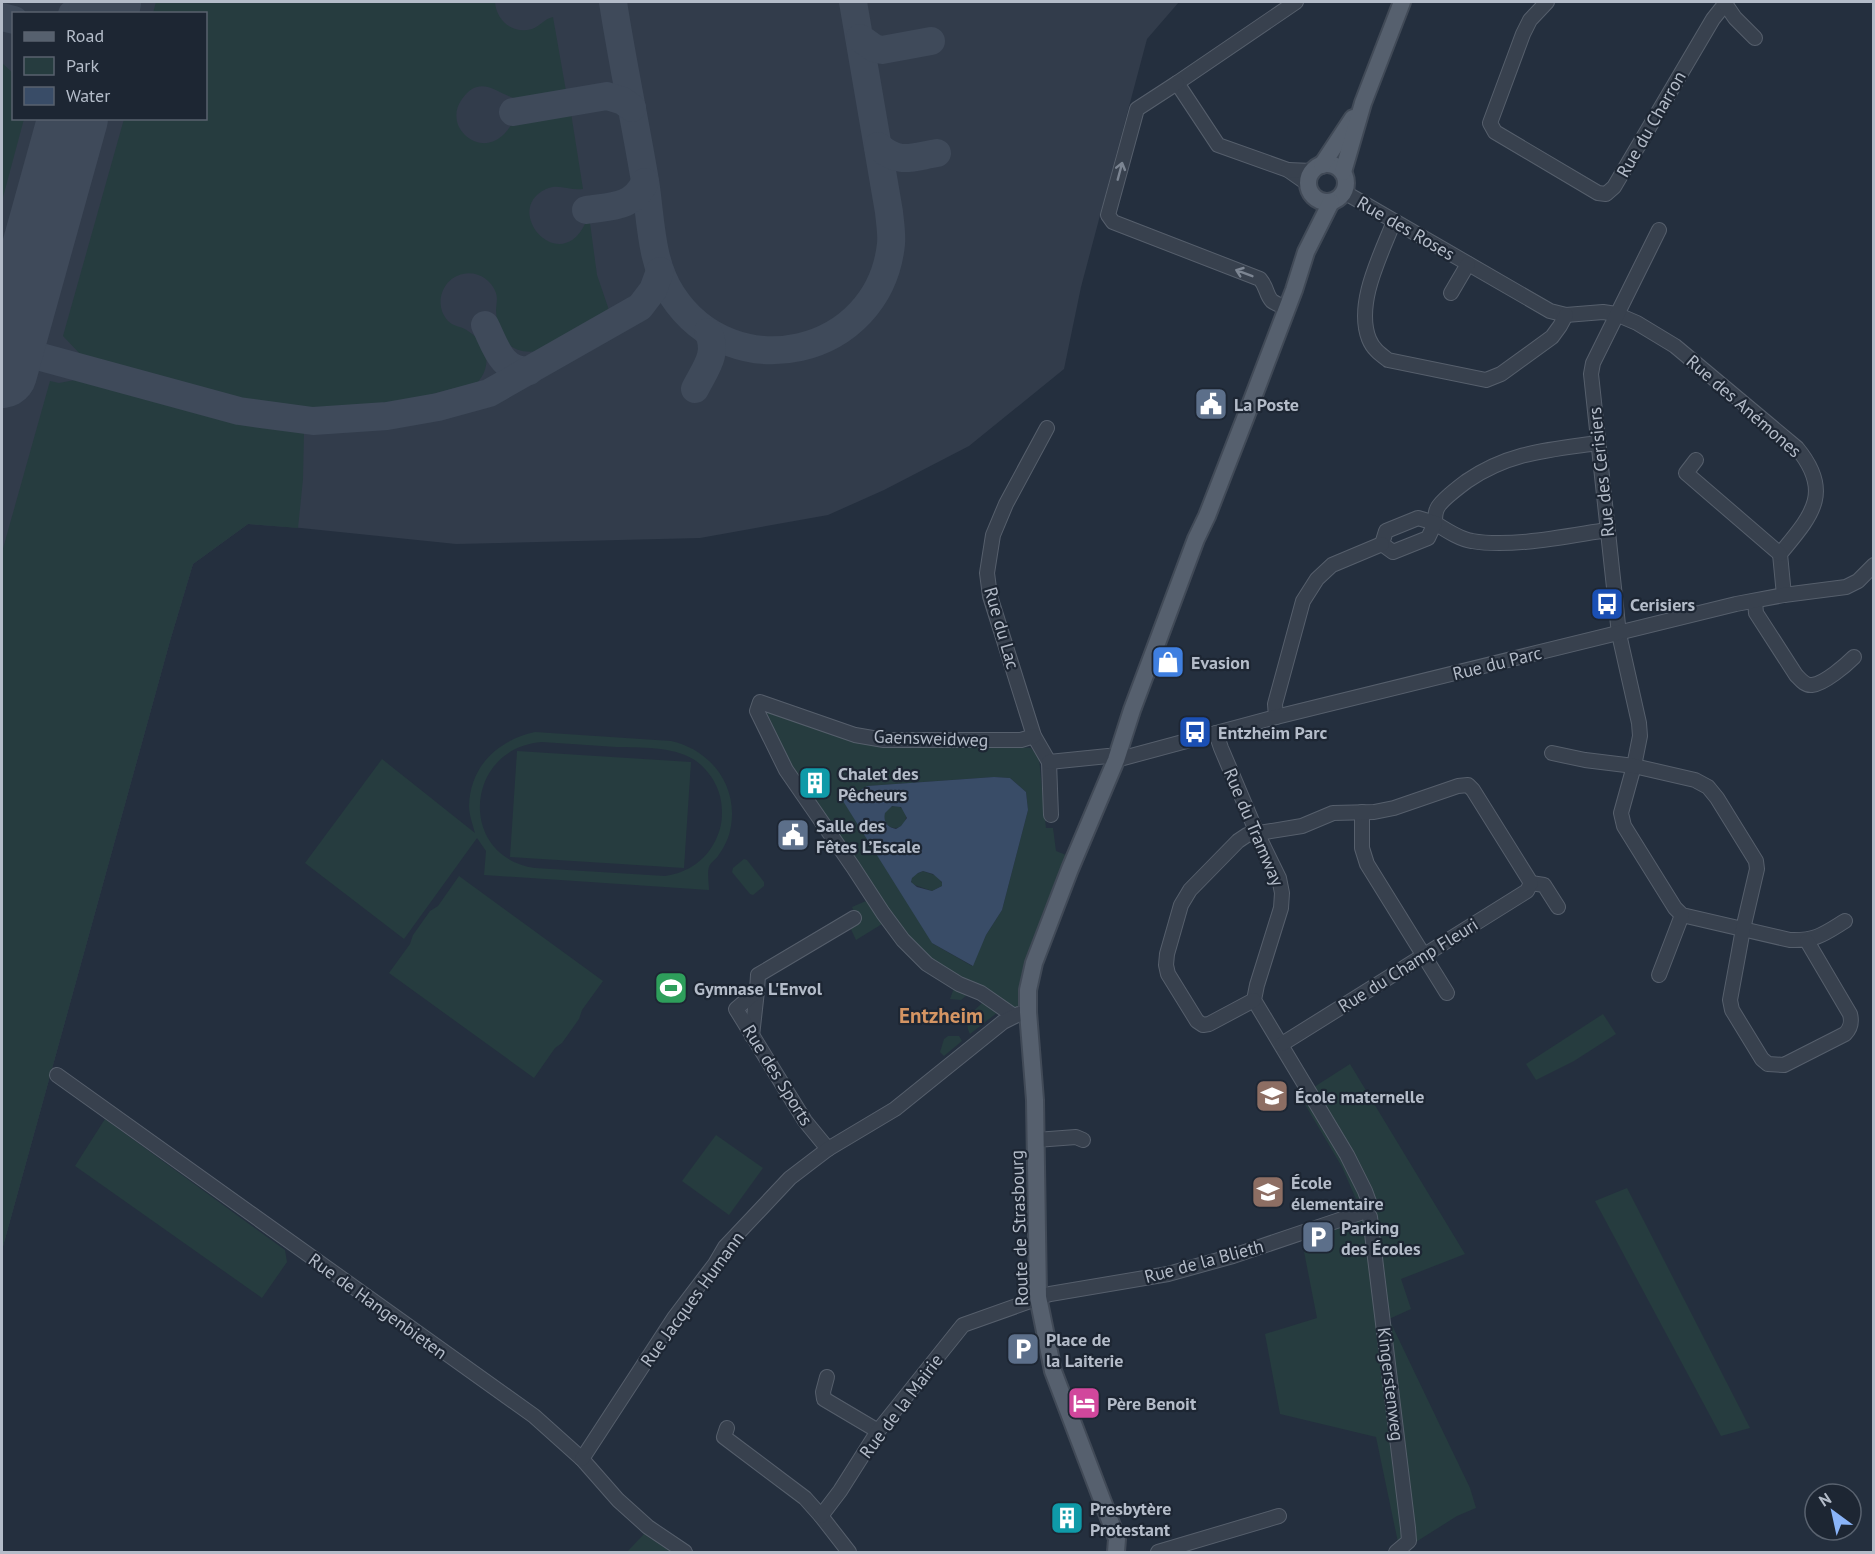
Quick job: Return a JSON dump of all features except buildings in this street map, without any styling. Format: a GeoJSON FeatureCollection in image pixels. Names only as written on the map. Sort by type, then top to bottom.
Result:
{"type":"FeatureCollection","features":[{"type":"Feature","properties":{"kind":"main road"},"geometry":{"type":"LineString","coordinates":[[1306,252],[1346,183],[1343,172],[1363,102],[1402,2]]}},
{"type":"Feature","properties":{"kind":"main road"},"geometry":{"type":"LineString","coordinates":[[1306,252],[1314,179],[1363,102]]}},
{"type":"Feature","properties":{"kind":"main road"},"geometry":{"type":"LineString","coordinates":[[1314,179],[1334,165],[1343,172]]}},
{"type":"Feature","properties":{"kind":"main road"},"geometry":{"type":"LineString","coordinates":[[1314,179],[1319,200],[1337,197]]}},
{"type":"Feature","properties":{"kind":"main road","name":"Route de Strasbourg"},"geometry":{"type":"LineString","coordinates":[[1116,1552],[1118,1539],[1094,1488],[1053,1371],[1038,1297],[1035,1100],[1021,1014],[1034,963],[1047,927],[1116,760],[1132,710],[1188,560],[1207,516],[1306,252]]}},
{"type":"Feature","properties":{"kind":"street"},"geometry":{"type":"LineString","coordinates":[[1286,308],[1273,301],[1266,285],[1260,279],[1113,222],[1108,215],[1137,109],[1296,2]]}},
{"type":"Feature","properties":{"kind":"street","name":"Rue du Charron"},"geometry":{"type":"LineString","coordinates":[[1547,2],[1530,20],[1523,34],[1490,123],[1495,132],[1598,193],[1606,194],[1614,187],[1713,19],[1725,3]]}},
{"type":"Feature","properties":{"kind":"street"},"geometry":{"type":"LineString","coordinates":[[1725,3],[1755,38]]}},
{"type":"Feature","properties":{"kind":"street"},"geometry":{"type":"LineString","coordinates":[[1177,83],[1218,145],[1314,179]]}},
{"type":"Feature","properties":{"kind":"street","name":"Rue des Roses"},"geometry":{"type":"LineString","coordinates":[[1337,197],[1394,221],[1550,311],[1566,315],[1602,312],[1616,314]]}},
{"type":"Feature","properties":{"kind":"street"},"geometry":{"type":"LineString","coordinates":[[1394,221],[1369,286],[1366,300],[1366,329],[1370,341],[1376,351],[1388,360],[1486,380],[1501,374],[1552,337],[1566,315]]}},
{"type":"Feature","properties":{"kind":"street","name":"Rue des Cerisiers"},"geometry":{"type":"LineString","coordinates":[[1659,230],[1593,363],[1592,374],[1619,634],[1640,736],[1621,813],[1624,826],[1675,908],[1682,915]]}},
{"type":"Feature","properties":{"kind":"street","name":"Rue des Roses"},"geometry":{"type":"LineString","coordinates":[[1452,292],[1468,264]]}},
{"type":"Feature","properties":{"kind":"street","name":"Rue des Anémones"},"geometry":{"type":"LineString","coordinates":[[1616,314],[1637,323],[1675,346],[1797,448],[1808,462],[1814,476],[1816,498],[1807,520],[1780,554]]}},
{"type":"Feature","properties":{"kind":"street","name":"Rue du Lac"},"geometry":{"type":"LineString","coordinates":[[1047,428],[1006,504],[993,535],[987,573],[990,596],[1034,736],[1049,762],[1051,815]]}},
{"type":"Feature","properties":{"kind":"street"},"geometry":{"type":"LineString","coordinates":[[1382,544],[1393,552],[1428,538],[1435,523],[1437,508],[1459,487],[1484,470],[1505,460],[1532,453],[1598,443]]}},
{"type":"Feature","properties":{"kind":"street"},"geometry":{"type":"LineString","coordinates":[[1696,460],[1686,473],[1780,554],[1784,595]]}},
{"type":"Feature","properties":{"kind":"street"},"geometry":{"type":"LineString","coordinates":[[1382,544],[1386,531],[1418,518],[1435,523],[1471,541],[1506,544],[1607,530]]}},
{"type":"Feature","properties":{"kind":"street"},"geometry":{"type":"LineString","coordinates":[[1276,717],[1275,704],[1303,601],[1317,579],[1332,565],[1382,544]]}},
{"type":"Feature","properties":{"kind":"street","name":"Rue du Parc"},"geometry":{"type":"LineString","coordinates":[[1116,760],[1276,717],[1736,604],[1846,586],[1858,581],[1874,565]]}},
{"type":"Feature","properties":{"kind":"street"},"geometry":{"type":"LineString","coordinates":[[1755,601],[1756,613],[1804,684],[1813,685],[1822,681],[1854,657]]}},
{"type":"Feature","properties":{"kind":"street","name":"Gaensweidweg"},"geometry":{"type":"LineString","coordinates":[[1021,1014],[959,984],[927,964],[903,940],[786,770],[757,711],[760,702],[855,735],[884,740],[1022,740],[1034,736]]}},
{"type":"Feature","properties":{"kind":"street","name":"Rue du Tramway"},"geometry":{"type":"LineString","coordinates":[[1216,733],[1257,833],[1279,878],[1282,893],[1281,908],[1254,1000]]}},
{"type":"Feature","properties":{"kind":"street"},"geometry":{"type":"LineString","coordinates":[[1552,753],[1634,766],[1695,780],[1708,787],[1717,798],[1756,861],[1757,869],[1730,1000],[1732,1010],[1762,1059],[1768,1064],[1785,1065],[1845,1034],[1852,1022],[1850,1014],[1807,941]]}},
{"type":"Feature","properties":{"kind":"street"},"geometry":{"type":"LineString","coordinates":[[1049,762],[1108,756],[1116,760]]}},
{"type":"Feature","properties":{"kind":"street"},"geometry":{"type":"LineString","coordinates":[[1366,1211],[1369,1203],[1365,1191],[1347,1155],[1254,1000],[1209,1024],[1203,1024],[1197,1021],[1168,974],[1167,954],[1181,905],[1190,890],[1238,841],[1247,835],[1302,826],[1333,813],[1394,808],[1458,786],[1468,785],[1531,884],[1544,885],[1557,906]]}},
{"type":"Feature","properties":{"kind":"street"},"geometry":{"type":"LineString","coordinates":[[1362,812],[1362,848],[1366,864],[1447,993]]}},
{"type":"Feature","properties":{"kind":"street","name":"Rue du Champ Fleuri"},"geometry":{"type":"LineString","coordinates":[[1282,1044],[1527,891],[1531,884]]}},
{"type":"Feature","properties":{"kind":"street"},"geometry":{"type":"LineString","coordinates":[[1659,975],[1682,915],[1790,940],[1807,941],[1845,921]]}},
{"type":"Feature","properties":{"kind":"street","name":"Rue des Sports"},"geometry":{"type":"LineString","coordinates":[[828,1149],[805,1122],[736,1009],[757,991],[758,975],[854,918]]}},
{"type":"Feature","properties":{"kind":"street"},"geometry":{"type":"LineString","coordinates":[[752,1036],[757,991]]}},
{"type":"Feature","properties":{"kind":"street","name":"Rue Jacques Humann"},"geometry":{"type":"LineString","coordinates":[[582,1459],[674,1318],[725,1247],[790,1178],[828,1149],[895,1109],[1003,1022],[1021,1014]]}},
{"type":"Feature","properties":{"kind":"street","name":"Rue de Hangenbieten"},"geometry":{"type":"LineString","coordinates":[[57,1075],[534,1416],[582,1459],[618,1500],[648,1527],[685,1552]]}},
{"type":"Feature","properties":{"kind":"street","name":"Route de Strasbourg"},"geometry":{"type":"LineString","coordinates":[[1036,1140],[1076,1137],[1083,1140]]}},
{"type":"Feature","properties":{"kind":"street","name":"Rue de la Blieth"},"geometry":{"type":"LineString","coordinates":[[1038,1297],[1168,1274],[1233,1256],[1366,1211]]}},
{"type":"Feature","properties":{"kind":"street","name":"Kingerstenweg"},"geometry":{"type":"LineString","coordinates":[[1366,1211],[1370,1217],[1408,1528],[1408,1541],[1396,1552]]}},
{"type":"Feature","properties":{"kind":"street","name":"Rue de la Mairie"},"geometry":{"type":"LineString","coordinates":[[821,1516],[840,1491],[878,1431],[963,1325],[1038,1297]]}},
{"type":"Feature","properties":{"kind":"street"},"geometry":{"type":"LineString","coordinates":[[827,1377],[822,1392],[824,1399],[878,1431]]}},
{"type":"Feature","properties":{"kind":"street"},"geometry":{"type":"LineString","coordinates":[[727,1428],[724,1437],[805,1498],[849,1552]]}},
{"type":"Feature","properties":{"kind":"street"},"geometry":{"type":"LineString","coordinates":[[1158,1552],[1279,1516]]}},
{"type":"Feature","properties":{"kind":"shaded area"},"geometry":{"type":"Polygon","coordinates":[[[2,2],[1179,2],[1147,39],[1081,287],[1064,369],[969,446],[884,490],[828,515],[700,538],[456,544],[248,524],[193,564],[2,1250],[2,2]]]}},
{"type":"Feature","properties":{"kind":"green space"},"geometry":{"type":"Polygon","coordinates":[[[156,2],[495,2],[502,20],[518,30],[535,28],[553,17],[566,91],[520,99],[484,86],[477,87],[469,91],[460,102],[457,122],[469,138],[486,143],[501,137],[512,123],[548,114],[571,113],[583,189],[551,187],[546,189],[534,199],[529,211],[532,223],[539,234],[549,242],[562,244],[574,239],[585,224],[590,223],[597,275],[610,313],[548,349],[527,352],[518,350],[511,346],[500,333],[496,311],[497,295],[494,288],[483,277],[463,274],[445,286],[441,307],[448,321],[474,336],[486,354],[483,375],[478,382],[406,401],[314,409],[234,399],[81,355],[63,336],[124,120],[207,120],[207,12],[153,12],[156,2]]]}},
{"type":"Feature","properties":{"kind":"green space"},"geometry":{"type":"Polygon","coordinates":[[[2,63],[12,72],[12,120],[24,120],[2,201],[2,63]]]}},
{"type":"Feature","properties":{"kind":"green space"},"geometry":{"type":"Polygon","coordinates":[[[80,379],[224,420],[304,432],[303,479],[298,528],[248,524],[193,564],[2,1250],[2,552],[50,381],[59,383],[80,379]]]}},
{"type":"Feature","properties":{"kind":"green space"},"geometry":{"type":"Polygon","coordinates":[[[765,708],[878,746],[977,744],[1031,748],[1039,758],[1046,828],[1053,828],[1056,851],[1071,857],[1022,1007],[998,1012],[970,1034],[968,1020],[984,1001],[967,992],[961,1000],[950,999],[955,985],[916,950],[791,768],[765,708]],[[994,777],[867,786],[932,943],[972,966],[986,935],[1002,910],[1028,810],[1026,792],[1010,778],[994,777]]]}},
{"type":"Feature","properties":{"kind":"green space"},"geometry":{"type":"Polygon","coordinates":[[[535,732],[671,741],[699,753],[710,762],[720,773],[727,786],[732,815],[727,841],[709,867],[709,890],[484,875],[486,851],[477,838],[404,939],[305,863],[382,759],[475,833],[469,806],[475,779],[488,757],[509,741],[535,732]],[[542,742],[516,749],[497,763],[485,782],[480,803],[482,825],[492,845],[510,860],[535,868],[665,876],[682,872],[696,864],[713,845],[721,822],[720,796],[710,775],[693,759],[656,748],[542,742]]]}},
{"type":"Feature","properties":{"kind":"green space"},"geometry":{"type":"Polygon","coordinates":[[[517,751],[691,762],[684,868],[510,857],[517,751]]]}},
{"type":"Feature","properties":{"kind":"green space"},"geometry":{"type":"Polygon","coordinates":[[[895,806],[903,809],[906,817],[903,825],[895,828],[887,825],[884,817],[887,809],[895,806]]]}},
{"type":"Feature","properties":{"kind":"green space"},"geometry":{"type":"Polygon","coordinates":[[[744,859],[764,882],[764,886],[753,895],[732,872],[733,868],[744,859]]]}},
{"type":"Feature","properties":{"kind":"green space"},"geometry":{"type":"Polygon","coordinates":[[[923,871],[937,876],[942,886],[932,891],[912,884],[911,880],[914,875],[923,871]]]}},
{"type":"Feature","properties":{"kind":"green space"},"geometry":{"type":"Polygon","coordinates":[[[459,876],[603,981],[562,1043],[555,1048],[534,1078],[389,973],[430,911],[438,906],[459,876]]]}},
{"type":"Feature","properties":{"kind":"green space"},"geometry":{"type":"Polygon","coordinates":[[[866,901],[882,924],[856,940],[849,925],[857,919],[852,907],[866,901]]]}},
{"type":"Feature","properties":{"kind":"green space"},"geometry":{"type":"Polygon","coordinates":[[[1603,1014],[1616,1034],[1574,1061],[1536,1080],[1526,1064],[1603,1014]]]}},
{"type":"Feature","properties":{"kind":"green space"},"geometry":{"type":"Polygon","coordinates":[[[948,1036],[959,1036],[962,1041],[944,1056],[940,1052],[944,1039],[948,1036]]]}},
{"type":"Feature","properties":{"kind":"green space"},"geometry":{"type":"Polygon","coordinates":[[[1350,1064],[1465,1254],[1401,1279],[1411,1309],[1389,1319],[1470,1488],[1476,1508],[1457,1516],[1400,1552],[1376,1437],[1280,1414],[1265,1334],[1317,1318],[1299,1226],[1350,1209],[1356,1199],[1342,1167],[1300,1096],[1350,1064]]]}},
{"type":"Feature","properties":{"kind":"green space"},"geometry":{"type":"Polygon","coordinates":[[[105,1119],[285,1250],[287,1262],[262,1298],[75,1166],[105,1119]]]}},
{"type":"Feature","properties":{"kind":"green space"},"geometry":{"type":"Polygon","coordinates":[[[716,1135],[763,1168],[729,1215],[682,1181],[716,1135]]]}},
{"type":"Feature","properties":{"kind":"green space"},"geometry":{"type":"Polygon","coordinates":[[[1627,1188],[1750,1428],[1721,1436],[1595,1201],[1627,1188]]]}},
{"type":"Feature","properties":{"kind":"green space"},"geometry":{"type":"Polygon","coordinates":[[[644,1534],[671,1552],[627,1552],[644,1534]]]}},
{"type":"Feature","properties":{"kind":"water"},"geometry":{"type":"Polygon","coordinates":[[[994,777],[1010,778],[1026,792],[1028,810],[1002,910],[986,935],[973,966],[932,943],[843,801],[867,786],[994,777]],[[892,806],[885,813],[885,819],[888,825],[896,829],[907,818],[901,807],[892,806]],[[923,871],[912,878],[911,882],[917,887],[932,891],[942,886],[942,882],[933,874],[923,871]]]}},
{"type":"Feature","properties":{"kind":"taxiway"},"geometry":{"type":"LineString","coordinates":[[75,12],[91,2]]}},
{"type":"Feature","properties":{"kind":"taxiway"},"geometry":{"type":"LineString","coordinates":[[613,2],[645,181],[652,240],[665,282],[672,295],[698,324],[730,343],[765,350],[800,347],[833,335],[860,313],[881,282],[891,244],[889,212],[853,2]]}},
{"type":"Feature","properties":{"kind":"taxiway"},"geometry":{"type":"LineString","coordinates":[[2,17],[12,20]]}},
{"type":"Feature","properties":{"kind":"taxiway"},"geometry":{"type":"LineString","coordinates":[[860,38],[874,48],[882,50],[931,41]]}},
{"type":"Feature","properties":{"kind":"taxiway"},"geometry":{"type":"LineString","coordinates":[[513,112],[607,96],[623,101],[632,108]]}},
{"type":"Feature","properties":{"kind":"taxiway"},"geometry":{"type":"LineString","coordinates":[[878,146],[899,158],[913,158],[937,153]]}},
{"type":"Feature","properties":{"kind":"taxiway"},"geometry":{"type":"LineString","coordinates":[[586,210],[628,201],[640,191],[645,182]]}},
{"type":"Feature","properties":{"kind":"taxiway"},"geometry":{"type":"LineString","coordinates":[[8,348],[239,411],[313,421],[387,416],[438,407],[489,393],[640,307],[653,290],[660,271]]}},
{"type":"Feature","properties":{"kind":"taxiway"},"geometry":{"type":"LineString","coordinates":[[485,325],[496,349],[506,362],[512,367],[529,371]]}},
{"type":"Feature","properties":{"kind":"taxiway"},"geometry":{"type":"LineString","coordinates":[[695,389],[711,354],[712,347],[708,332]]}},
{"type":"Feature","properties":{"kind":"runway"},"geometry":{"type":"LineString","coordinates":[[104,12],[106,2]]}},
{"type":"Feature","properties":{"kind":"runway"},"geometry":{"type":"LineString","coordinates":[[2,373],[72,120]]}},
{"type":"Feature","properties":{"kind":"place","name":"La Poste"},"geometry":{"type":"Point","coordinates":[1211,404]}},
{"type":"Feature","properties":{"kind":"place","name":"Cerisiers"},"geometry":{"type":"Point","coordinates":[1607,604]}},
{"type":"Feature","properties":{"kind":"place","name":"Evasion"},"geometry":{"type":"Point","coordinates":[1168,662]}},
{"type":"Feature","properties":{"kind":"place","name":"Entzheim Parc"},"geometry":{"type":"Point","coordinates":[1195,732]}},
{"type":"Feature","properties":{"kind":"place","name":"Chalet des Pêcheurs"},"geometry":{"type":"Point","coordinates":[815,783]}},
{"type":"Feature","properties":{"kind":"place","name":"Salle des Fêtes L’Escale"},"geometry":{"type":"Point","coordinates":[793,835]}},
{"type":"Feature","properties":{"kind":"place","name":"Gymnase L'Envol"},"geometry":{"type":"Point","coordinates":[671,988]}},
{"type":"Feature","properties":{"kind":"place","name":"École maternelle"},"geometry":{"type":"Point","coordinates":[1272,1096]}},
{"type":"Feature","properties":{"kind":"place","name":"École élementaire"},"geometry":{"type":"Point","coordinates":[1268,1192]}},
{"type":"Feature","properties":{"kind":"place","name":"Parking des Écoles"},"geometry":{"type":"Point","coordinates":[1318,1237]}},
{"type":"Feature","properties":{"kind":"place","name":"Place de la Laiterie"},"geometry":{"type":"Point","coordinates":[1023,1349]}},
{"type":"Feature","properties":{"kind":"place","name":"Père Benoit"},"geometry":{"type":"Point","coordinates":[1084,1403]}},
{"type":"Feature","properties":{"kind":"place","name":"Presbytère Protestant"},"geometry":{"type":"Point","coordinates":[1067,1518]}},
{"type":"Feature","properties":{"kind":"district","name":"Entzheim"},"geometry":{"type":"Point","coordinates":[941,1015]}}]}
